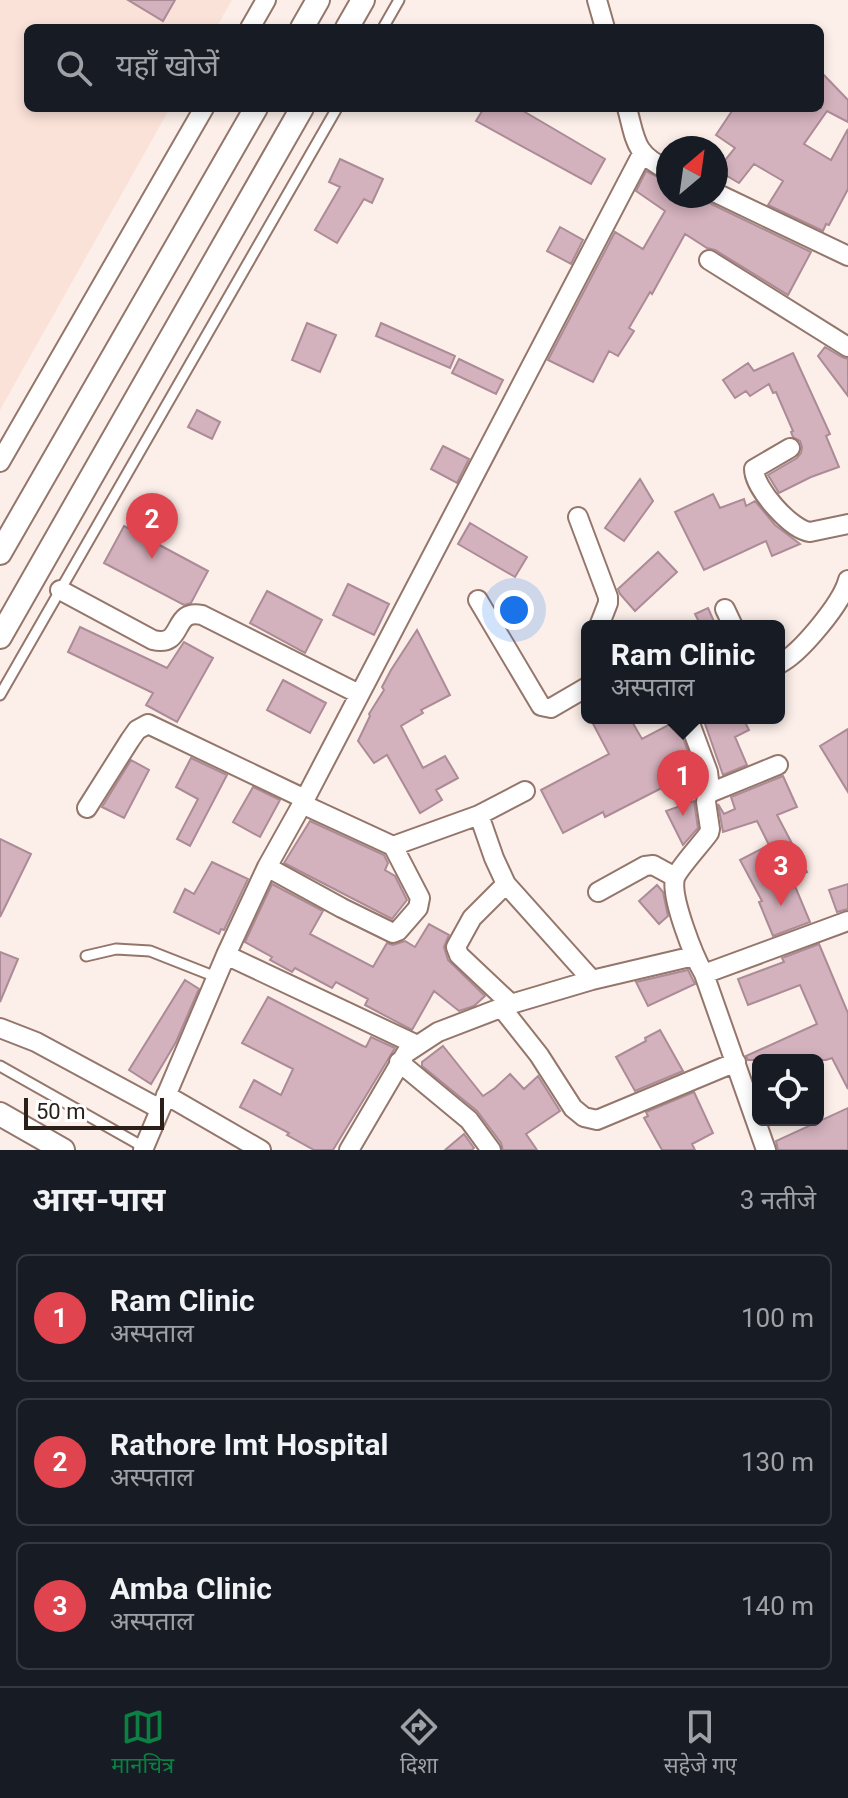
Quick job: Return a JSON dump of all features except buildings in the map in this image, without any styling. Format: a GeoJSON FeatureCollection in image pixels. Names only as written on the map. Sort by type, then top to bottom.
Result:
{"type":"FeatureCollection","features":[{"type":"Feature","properties":{"kind":"street"},"geometry":{"type":"LineString","coordinates":[[252,24],[266,0]]}},
{"type":"Feature","properties":{"kind":"street"},"geometry":{"type":"LineString","coordinates":[[304,24],[318,0]]}},
{"type":"Feature","properties":{"kind":"street"},"geometry":{"type":"LineString","coordinates":[[349,24],[363,0]]}},
{"type":"Feature","properties":{"kind":"street"},"geometry":{"type":"LineString","coordinates":[[597,0],[604,24]]}},
{"type":"Feature","properties":{"kind":"street"},"geometry":{"type":"LineString","coordinates":[[0,462],[202,112]]}},
{"type":"Feature","properties":{"kind":"street"},"geometry":{"type":"LineString","coordinates":[[0,553],[254,112]]}},
{"type":"Feature","properties":{"kind":"street"},"geometry":{"type":"LineString","coordinates":[[0,637],[300,112]]}},
{"type":"Feature","properties":{"kind":"street"},"geometry":{"type":"LineString","coordinates":[[628,112],[642,154],[656,164]]}},
{"type":"Feature","properties":{"kind":"street"},"geometry":{"type":"LineString","coordinates":[[145,1149],[216,977],[267,867],[642,154]]}},
{"type":"Feature","properties":{"kind":"street"},"geometry":{"type":"LineString","coordinates":[[728,199],[848,256]]}},
{"type":"Feature","properties":{"kind":"street"},"geometry":{"type":"LineString","coordinates":[[709,260],[848,347]]}},
{"type":"Feature","properties":{"kind":"street"},"geometry":{"type":"LineString","coordinates":[[790,448],[754,469],[756,481],[782,515],[804,532],[848,524]]}},
{"type":"Feature","properties":{"kind":"street"},"geometry":{"type":"LineString","coordinates":[[578,517],[608,597],[601,620]]}},
{"type":"Feature","properties":{"kind":"street"},"geometry":{"type":"LineString","coordinates":[[785,661],[792,657],[847,589]]}},
{"type":"Feature","properties":{"kind":"street"},"geometry":{"type":"LineString","coordinates":[[60,590],[153,640],[168,640],[187,615],[202,615],[359,694]]}},
{"type":"Feature","properties":{"kind":"street"},"geometry":{"type":"LineString","coordinates":[[478,600],[541,706],[551,708],[581,690]]}},
{"type":"Feature","properties":{"kind":"street"},"geometry":{"type":"LineString","coordinates":[[87,808],[137,730],[148,724],[393,846],[420,898],[418,908],[393,933],[267,867]]}},
{"type":"Feature","properties":{"kind":"street"},"geometry":{"type":"LineString","coordinates":[[690,724],[708,772],[706,802],[710,824],[709,833],[675,877],[675,888],[694,956],[704,974],[766,1150]]}},
{"type":"Feature","properties":{"kind":"street"},"geometry":{"type":"LineString","coordinates":[[707,794],[778,765]]}},
{"type":"Feature","properties":{"kind":"street"},"geometry":{"type":"LineString","coordinates":[[393,846],[479,815],[525,791]]}},
{"type":"Feature","properties":{"kind":"street"},"geometry":{"type":"LineString","coordinates":[[479,815],[506,884],[592,980]]}},
{"type":"Feature","properties":{"kind":"street"},"geometry":{"type":"LineString","coordinates":[[598,892],[645,866],[653,865],[675,877]]}},
{"type":"Feature","properties":{"kind":"street"},"geometry":{"type":"LineString","coordinates":[[506,884],[472,918],[456,947],[459,955],[506,1005],[573,1108],[584,1117],[597,1120],[736,1062]]}},
{"type":"Feature","properties":{"kind":"street"},"geometry":{"type":"LineString","coordinates":[[704,974],[848,921]]}},
{"type":"Feature","properties":{"kind":"street"},"geometry":{"type":"LineString","coordinates":[[226,955],[417,1045]]}},
{"type":"Feature","properties":{"kind":"street"},"geometry":{"type":"LineString","coordinates":[[349,1150],[399,1062],[406,1053],[438,1032],[506,1005],[592,980],[694,956]]}},
{"type":"Feature","properties":{"kind":"street"},"geometry":{"type":"LineString","coordinates":[[0,1028],[36,1042],[261,1150]]}},
{"type":"Feature","properties":{"kind":"street"},"geometry":{"type":"LineString","coordinates":[[399,1062],[469,1120],[485,1148]]}},
{"type":"Feature","properties":{"kind":"street"},"geometry":{"type":"LineString","coordinates":[[0,1114],[63,1150]]}},
{"type":"Feature","properties":{"kind":"lane"},"geometry":{"type":"LineString","coordinates":[[385,24],[399,0]]}},
{"type":"Feature","properties":{"kind":"lane"},"geometry":{"type":"LineString","coordinates":[[0,695],[335,112]]}},
{"type":"Feature","properties":{"kind":"lane"},"geometry":{"type":"LineString","coordinates":[[86,956],[116,949],[150,951],[216,977]]}},
{"type":"Feature","properties":{"kind":"lane"},"geometry":{"type":"LineString","coordinates":[[0,1066],[145,1149]]}},
{"type":"Feature","properties":{"kind":"shaded area"},"geometry":{"type":"Polygon","coordinates":[[[0,0],[232,0],[218,24],[24,24],[24,112],[168,112],[0,410],[0,0]]]}},
{"type":"Feature","properties":{"kind":"place","name":"Rathore Imt Hospital"},"geometry":{"type":"Point","coordinates":[152,559]}},
{"type":"Feature","properties":{"kind":"place","name":"Ram Clinic"},"geometry":{"type":"Point","coordinates":[683,816]}},
{"type":"Feature","properties":{"kind":"place","name":"Amba Clinic"},"geometry":{"type":"Point","coordinates":[781,906]}}]}
